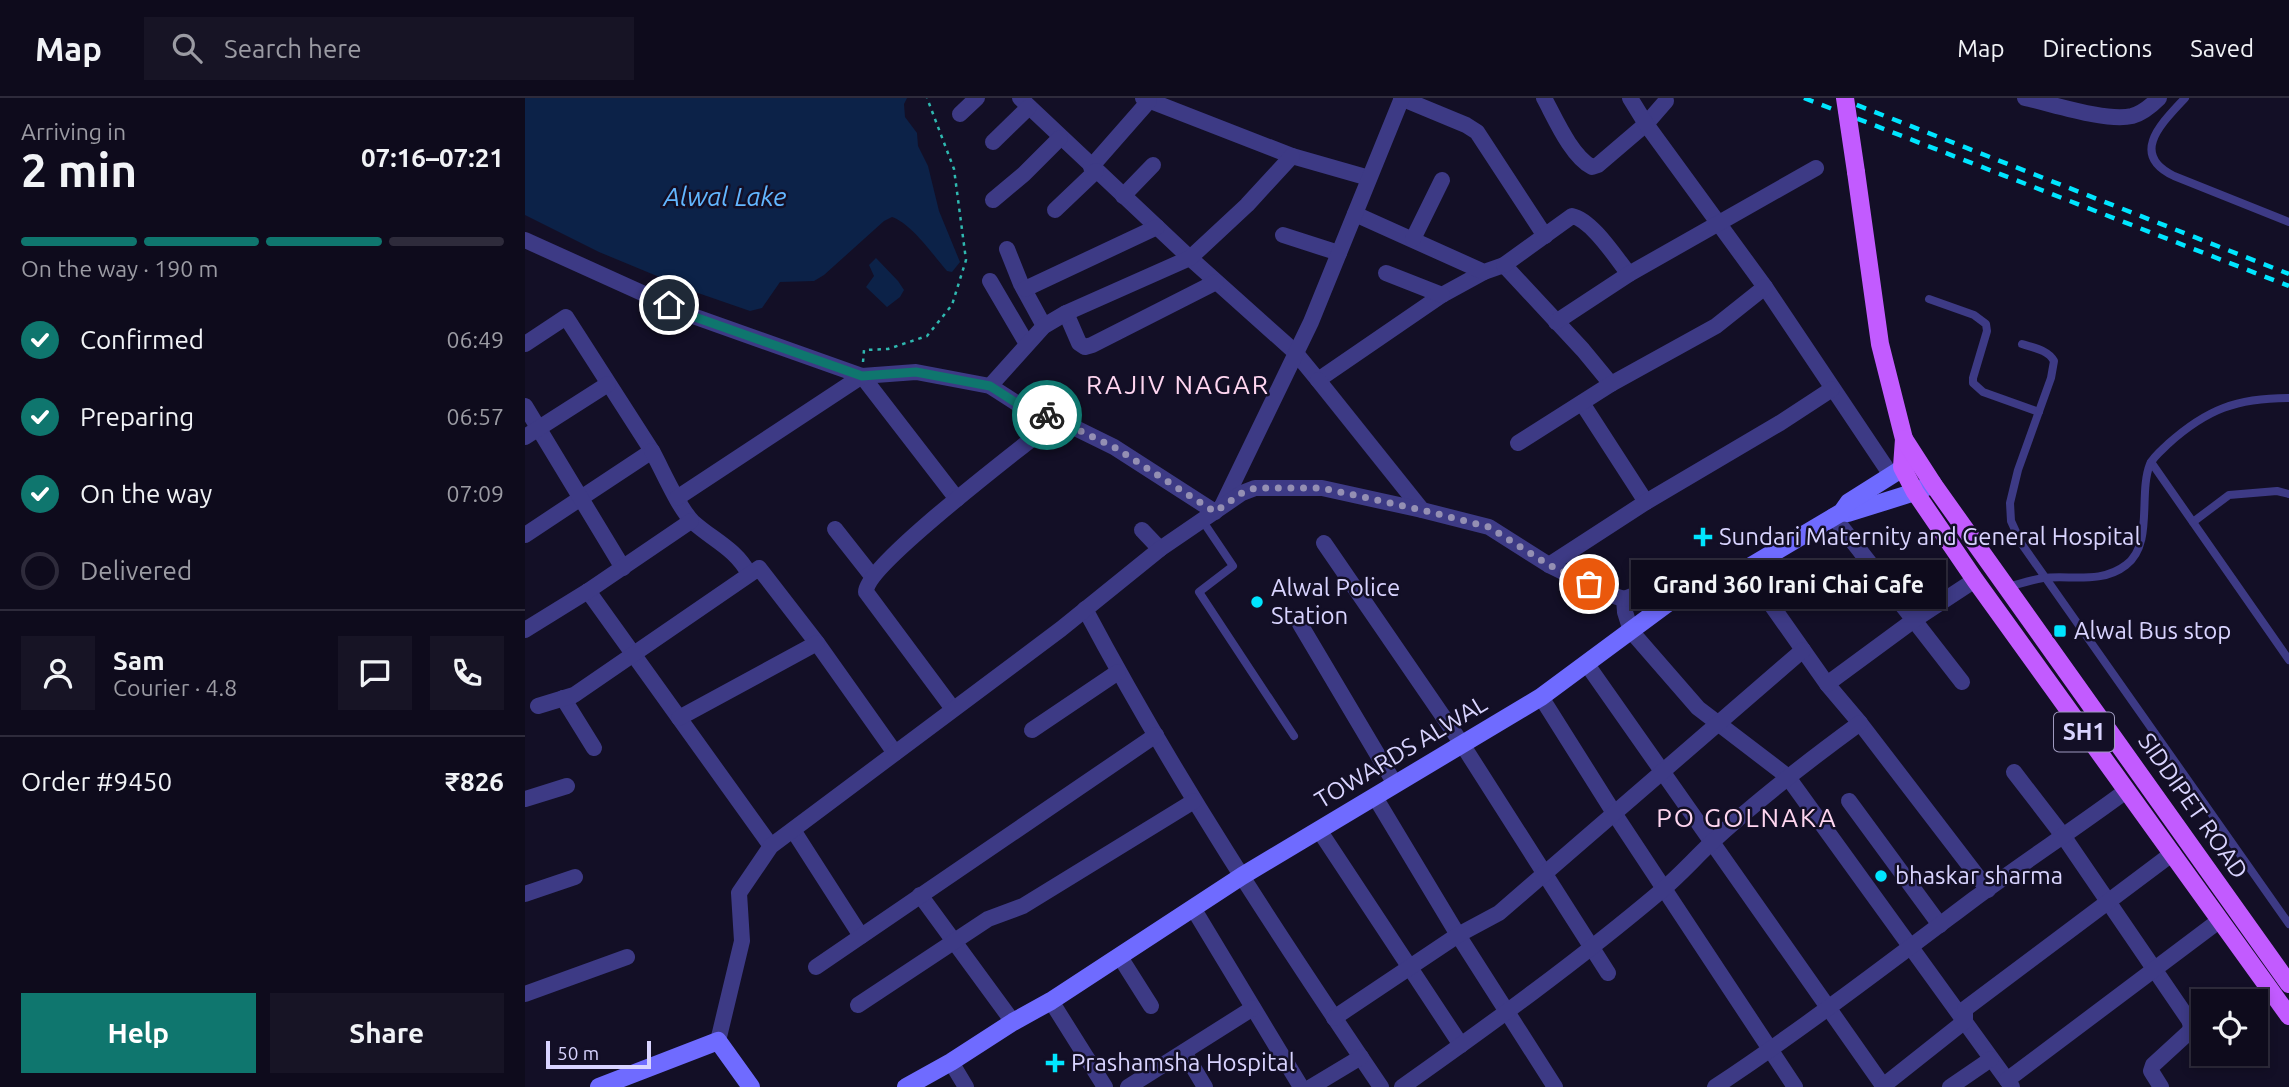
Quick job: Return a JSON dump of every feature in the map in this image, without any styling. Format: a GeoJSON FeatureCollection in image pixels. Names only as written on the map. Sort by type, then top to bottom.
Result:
{"type":"FeatureCollection","features":[{"type":"Feature","properties":{"kind":"main road","name":"SIDDIPET ROAD"},"geometry":{"type":"LineString","coordinates":[[1845,98],[1880,344],[1903,439],[1904,467],[1915,492],[1975,580],[2289,1016]]}},
{"type":"Feature","properties":{"kind":"main road","name":"SIDDIPET ROAD"},"geometry":{"type":"LineString","coordinates":[[1904,467],[1933,484],[2289,984]]}},
{"type":"Feature","properties":{"kind":"main road","name":"TOWARDS ALWAL"},"geometry":{"type":"LineString","coordinates":[[906,1087],[1051,1002],[1242,876],[1541,697],[1668,603],[1746,569],[1837,514],[1849,502],[1904,467]]}},
{"type":"Feature","properties":{"kind":"main road"},"geometry":{"type":"LineString","coordinates":[[1837,514],[1848,513],[1933,484]]}},
{"type":"Feature","properties":{"kind":"main road"},"geometry":{"type":"LineString","coordinates":[[599,1087],[718,1041],[751,1087]]}},
{"type":"Feature","properties":{"kind":"street"},"geometry":{"type":"LineString","coordinates":[[960,114],[977,98]]}},
{"type":"Feature","properties":{"kind":"street"},"geometry":{"type":"LineString","coordinates":[[1213,512],[1311,322],[1402,98],[1477,132],[1545,236]]}},
{"type":"Feature","properties":{"kind":"street"},"geometry":{"type":"LineString","coordinates":[[1544,98],[1570,146],[1592,167],[1598,165],[1646,124],[1666,101]]}},
{"type":"Feature","properties":{"kind":"street"},"geometry":{"type":"LineString","coordinates":[[1630,98],[1765,288],[1832,389],[1904,467]]}},
{"type":"Feature","properties":{"kind":"street"},"geometry":{"type":"LineString","coordinates":[[2025,98],[2114,118],[2133,116],[2147,110],[2159,98]]}},
{"type":"Feature","properties":{"kind":"street"},"geometry":{"type":"LineString","coordinates":[[1055,210],[1094,169],[1146,100],[1292,156],[1369,178]]}},
{"type":"Feature","properties":{"kind":"street"},"geometry":{"type":"LineString","coordinates":[[993,142],[1025,102],[1189,258],[1296,352],[1422,510]]}},
{"type":"Feature","properties":{"kind":"street"},"geometry":{"type":"LineString","coordinates":[[993,200],[1060,138]]}},
{"type":"Feature","properties":{"kind":"street"},"geometry":{"type":"LineString","coordinates":[[990,386],[1044,326],[1066,313],[1189,258],[1247,205],[1292,156]]}},
{"type":"Feature","properties":{"kind":"street"},"geometry":{"type":"LineString","coordinates":[[1123,196],[1153,164]]}},
{"type":"Feature","properties":{"kind":"street"},"geometry":{"type":"LineString","coordinates":[[1556,322],[1629,274],[1816,168]]}},
{"type":"Feature","properties":{"kind":"street"},"geometry":{"type":"LineString","coordinates":[[1413,239],[1442,180]]}},
{"type":"Feature","properties":{"kind":"street"},"geometry":{"type":"LineString","coordinates":[[1355,214],[1484,272]]}},
{"type":"Feature","properties":{"kind":"street"},"geometry":{"type":"LineString","coordinates":[[1318,380],[1442,295],[1484,272],[1504,265],[1572,216],[1579,218],[1597,234],[1629,274]]}},
{"type":"Feature","properties":{"kind":"street"},"geometry":{"type":"LineString","coordinates":[[1025,289],[1157,227]]}},
{"type":"Feature","properties":{"kind":"street"},"geometry":{"type":"LineString","coordinates":[[1283,235],[1339,253]]}},
{"type":"Feature","properties":{"kind":"street"},"geometry":{"type":"LineString","coordinates":[[525,240],[692,316],[862,376],[916,372],[990,386],[1018,404],[1057,419],[1114,447],[1213,512]]}},
{"type":"Feature","properties":{"kind":"street"},"geometry":{"type":"LineString","coordinates":[[1007,249],[1044,326]]}},
{"type":"Feature","properties":{"kind":"street"},"geometry":{"type":"LineString","coordinates":[[1504,265],[1611,384]]}},
{"type":"Feature","properties":{"kind":"street"},"geometry":{"type":"LineString","coordinates":[[1386,273],[1442,295]]}},
{"type":"Feature","properties":{"kind":"street"},"geometry":{"type":"LineString","coordinates":[[990,281],[1027,344]]}},
{"type":"Feature","properties":{"kind":"street"},"geometry":{"type":"LineString","coordinates":[[1066,313],[1079,344],[1085,347],[1216,282]]}},
{"type":"Feature","properties":{"kind":"street"},"geometry":{"type":"LineString","coordinates":[[1518,443],[1611,384],[1716,326],[1765,288]]}},
{"type":"Feature","properties":{"kind":"street"},"geometry":{"type":"LineString","coordinates":[[525,344],[566,317],[652,451],[691,521],[731,550],[742,561],[749,574]]}},
{"type":"Feature","properties":{"kind":"street"},"geometry":{"type":"LineString","coordinates":[[677,498],[862,376]]}},
{"type":"Feature","properties":{"kind":"street"},"geometry":{"type":"LineString","coordinates":[[862,376],[957,499]]}},
{"type":"Feature","properties":{"kind":"street"},"geometry":{"type":"LineString","coordinates":[[531,433],[608,384]]}},
{"type":"Feature","properties":{"kind":"street"},"geometry":{"type":"LineString","coordinates":[[1549,565],[1646,502],[1832,389]]}},
{"type":"Feature","properties":{"kind":"street"},"geometry":{"type":"LineString","coordinates":[[1582,403],[1646,502]]}},
{"type":"Feature","properties":{"kind":"street"},"geometry":{"type":"LineString","coordinates":[[525,406],[531,433],[579,498],[623,568]]}},
{"type":"Feature","properties":{"kind":"street"},"geometry":{"type":"LineString","coordinates":[[953,709],[866,592],[866,586],[872,576],[957,499],[1057,419]]}},
{"type":"Feature","properties":{"kind":"street"},"geometry":{"type":"LineString","coordinates":[[525,534],[652,451]]}},
{"type":"Feature","properties":{"kind":"street"},"geometry":{"type":"LineString","coordinates":[[718,1041],[742,941],[739,893],[771,846],[1085,610],[1160,549],[1242,493],[1255,488],[1322,488],[1489,527],[1549,565],[1623,599],[1640,593],[1668,603]]}},
{"type":"Feature","properties":{"kind":"street"},"geometry":{"type":"LineString","coordinates":[[1837,514],[1913,620],[1962,682]]}},
{"type":"Feature","properties":{"kind":"street"},"geometry":{"type":"LineString","coordinates":[[525,630],[588,592],[691,521]]}},
{"type":"Feature","properties":{"kind":"street"},"geometry":{"type":"LineString","coordinates":[[835,530],[872,576]]}},
{"type":"Feature","properties":{"kind":"street"},"geometry":{"type":"LineString","coordinates":[[1142,530],[1160,549]]}},
{"type":"Feature","properties":{"kind":"street"},"geometry":{"type":"LineString","coordinates":[[1324,543],[1462,744],[1608,972]]}},
{"type":"Feature","properties":{"kind":"street"},"geometry":{"type":"LineString","coordinates":[[531,707],[574,695],[759,568],[817,643],[895,753]]}},
{"type":"Feature","properties":{"kind":"street"},"geometry":{"type":"LineString","coordinates":[[1746,569],[1826,684],[1860,723],[1988,890]]}},
{"type":"Feature","properties":{"kind":"street"},"geometry":{"type":"LineString","coordinates":[[1826,684],[1913,620],[1975,580]]}},
{"type":"Feature","properties":{"kind":"street"},"geometry":{"type":"LineString","coordinates":[[588,592],[771,846]]}},
{"type":"Feature","properties":{"kind":"street"},"geometry":{"type":"LineString","coordinates":[[1623,599],[1631,631],[1698,708],[1787,776],[2009,1084],[2220,920]]}},
{"type":"Feature","properties":{"kind":"street"},"geometry":{"type":"LineString","coordinates":[[1085,610],[1194,801],[1381,1087]]}},
{"type":"Feature","properties":{"kind":"street"},"geometry":{"type":"LineString","coordinates":[[1300,624],[1395,785]]}},
{"type":"Feature","properties":{"kind":"street"},"geometry":{"type":"LineString","coordinates":[[679,718],[817,643]]}},
{"type":"Feature","properties":{"kind":"street"},"geometry":{"type":"LineString","coordinates":[[1334,1017],[1458,935],[1499,913],[1803,650]]}},
{"type":"Feature","properties":{"kind":"street"},"geometry":{"type":"LineString","coordinates":[[1586,663],[1883,1086],[1965,1021]]}},
{"type":"Feature","properties":{"kind":"street"},"geometry":{"type":"LineString","coordinates":[[1032,730],[1118,672]]}},
{"type":"Feature","properties":{"kind":"street"},"geometry":{"type":"LineString","coordinates":[[1541,697],[1614,813],[1795,1087]]}},
{"type":"Feature","properties":{"kind":"street"},"geometry":{"type":"LineString","coordinates":[[563,698],[594,748]]}},
{"type":"Feature","properties":{"kind":"street"},"geometry":{"type":"LineString","coordinates":[[1402,1087],[1508,1013],[1592,948],[1664,889],[1787,776],[1860,723]]}},
{"type":"Feature","properties":{"kind":"street"},"geometry":{"type":"LineString","coordinates":[[816,967],[1156,735]]}},
{"type":"Feature","properties":{"kind":"street"},"geometry":{"type":"LineString","coordinates":[[2014,772],[2064,837],[2185,1012],[2191,1026],[2183,1038],[2159,1058],[2151,1071],[2161,1087]]}},
{"type":"Feature","properties":{"kind":"street"},"geometry":{"type":"LineString","coordinates":[[525,799],[567,786]]}},
{"type":"Feature","properties":{"kind":"street"},"geometry":{"type":"LineString","coordinates":[[1715,1087],[1771,1050],[2126,791]]}},
{"type":"Feature","properties":{"kind":"street"},"geometry":{"type":"LineString","coordinates":[[1375,797],[1458,935],[1555,1087]]}},
{"type":"Feature","properties":{"kind":"street"},"geometry":{"type":"LineString","coordinates":[[857,1005],[988,919],[1023,906],[1194,801]]}},
{"type":"Feature","properties":{"kind":"street"},"geometry":{"type":"LineString","coordinates":[[1849,802],[1940,925]]}},
{"type":"Feature","properties":{"kind":"street"},"geometry":{"type":"LineString","coordinates":[[793,830],[861,936]]}},
{"type":"Feature","properties":{"kind":"street"},"geometry":{"type":"LineString","coordinates":[[1319,830],[1461,1045]]}},
{"type":"Feature","properties":{"kind":"street"},"geometry":{"type":"LineString","coordinates":[[1965,1021],[1965,1009],[2173,853]]}},
{"type":"Feature","properties":{"kind":"street"},"geometry":{"type":"LineString","coordinates":[[525,894],[575,877]]}},
{"type":"Feature","properties":{"kind":"street"},"geometry":{"type":"LineString","coordinates":[[920,895],[1013,1022]]}},
{"type":"Feature","properties":{"kind":"street"},"geometry":{"type":"LineString","coordinates":[[1193,908],[1301,1087]]}},
{"type":"Feature","properties":{"kind":"street"},"geometry":{"type":"LineString","coordinates":[[525,994],[627,957]]}},
{"type":"Feature","properties":{"kind":"street"},"geometry":{"type":"LineString","coordinates":[[1120,957],[1151,1006]]}},
{"type":"Feature","properties":{"kind":"street"},"geometry":{"type":"LineString","coordinates":[[1051,1002],[1105,1087]]}},
{"type":"Feature","properties":{"kind":"street"},"geometry":{"type":"LineString","coordinates":[[1128,1087],[1253,1008]]}},
{"type":"Feature","properties":{"kind":"street"},"geometry":{"type":"LineString","coordinates":[[1184,1052],[1205,1087]]}},
{"type":"Feature","properties":{"kind":"street"},"geometry":{"type":"LineString","coordinates":[[1311,1087],[1361,1057]]}},
{"type":"Feature","properties":{"kind":"street"},"geometry":{"type":"LineString","coordinates":[[1950,1087],[1991,1059]]}},
{"type":"Feature","properties":{"kind":"street"},"geometry":{"type":"LineString","coordinates":[[951,1062],[966,1087]]}},
{"type":"Feature","properties":{"kind":"lane"},"geometry":{"type":"LineString","coordinates":[[2185,98],[2153,137],[2151,149],[2154,162],[2162,171],[2289,222]]}},
{"type":"Feature","properties":{"kind":"lane"},"geometry":{"type":"LineString","coordinates":[[1929,299],[1974,314],[1986,324],[1987,331],[1973,383],[1983,392],[2039,412]]}},
{"type":"Feature","properties":{"kind":"lane"},"geometry":{"type":"LineString","coordinates":[[2022,344],[2042,350],[2051,356],[2054,369],[2018,470],[2010,503],[2011,521],[2021,543],[2289,924]]}},
{"type":"Feature","properties":{"kind":"lane"},"geometry":{"type":"LineString","coordinates":[[2007,587],[2044,578],[2082,579],[2111,573],[2127,565],[2140,549],[2145,490],[2151,462],[2178,436],[2213,411],[2232,404],[2265,398],[2289,398]]}},
{"type":"Feature","properties":{"kind":"lane"},"geometry":{"type":"LineString","coordinates":[[2151,462],[2289,660]]}},
{"type":"Feature","properties":{"kind":"lane"},"geometry":{"type":"LineString","coordinates":[[2193,522],[2229,495],[2277,491],[2289,494]]}},
{"type":"Feature","properties":{"kind":"lane"},"geometry":{"type":"LineString","coordinates":[[1213,512],[1233,566],[1199,592],[1294,736]]}},
{"type":"Feature","properties":{"kind":"path"},"geometry":{"type":"LineString","coordinates":[[862,376],[865,350],[888,349],[927,336],[952,305],[967,260],[954,169],[927,98]]}},
{"type":"Feature","properties":{"kind":"water","name":"Alwal Lake"},"geometry":{"type":"Polygon","coordinates":[[[525,98],[907,98],[904,104],[905,117],[917,133],[918,146],[928,166],[939,211],[960,262],[952,272],[947,271],[915,233],[892,217],[814,281],[780,282],[762,308],[750,311],[698,293],[599,252],[525,215],[525,98]]]}},
{"type":"Feature","properties":{"kind":"water"},"geometry":{"type":"Polygon","coordinates":[[[876,258],[904,290],[900,297],[887,307],[866,287],[874,276],[869,265],[876,258]]]}},
{"type":"Feature","properties":{"kind":"railway"},"geometry":{"type":"LineString","coordinates":[[1804,98],[2289,286]]}},
{"type":"Feature","properties":{"kind":"railway"},"geometry":{"type":"LineString","coordinates":[[1839,98],[2289,274]]}},
{"type":"Feature","properties":{"kind":"way so far"},"geometry":{"type":"LineString","coordinates":[[1047,415],[1114,447],[1215,512],[1242,493],[1255,488],[1322,488],[1489,527],[1549,565],[1589,584]]}},
{"type":"Feature","properties":{"kind":"place","name":"Sundari Maternity and General Hospital"},"geometry":{"type":"Point","coordinates":[1703,537]}},
{"type":"Feature","properties":{"kind":"place","name":"Grand 360 Irani Chai Cafe"},"geometry":{"type":"Point","coordinates":[1589,584]}},
{"type":"Feature","properties":{"kind":"place","name":"Alwal Police Station"},"geometry":{"type":"Point","coordinates":[1257,602]}},
{"type":"Feature","properties":{"kind":"place","name":"Alwal Bus stop"},"geometry":{"type":"Point","coordinates":[2060,631]}},
{"type":"Feature","properties":{"kind":"place","name":"bhaskar sharma"},"geometry":{"type":"Point","coordinates":[1881,876]}},
{"type":"Feature","properties":{"kind":"place","name":"Prashamsha Hospital"},"geometry":{"type":"Point","coordinates":[1055,1063]}},
{"type":"Feature","properties":{"kind":"district","name":"RAJIV NAGAR"},"geometry":{"type":"Point","coordinates":[1178,385]}},
{"type":"Feature","properties":{"kind":"district","name":"PO GOLNAKA"},"geometry":{"type":"Point","coordinates":[1747,818]}},
{"type":"Feature","properties":{"kind":"route"},"geometry":{"type":"LineString","coordinates":[[669,305],[692,316],[862,376],[916,372],[990,386],[1018,404],[1047,415]]}}]}
